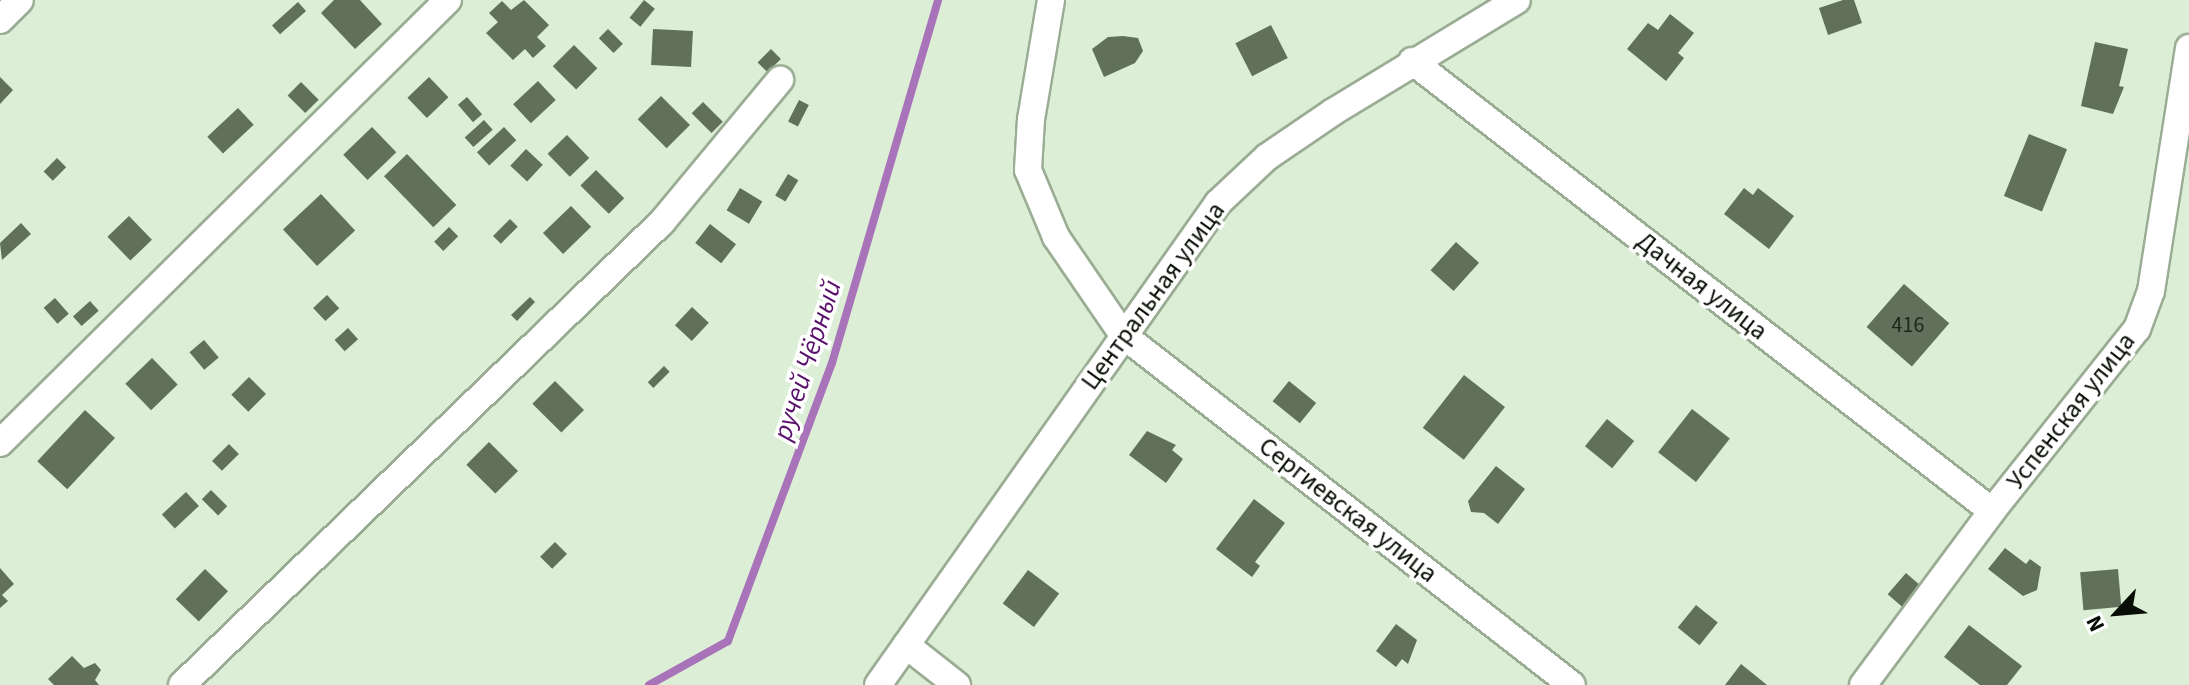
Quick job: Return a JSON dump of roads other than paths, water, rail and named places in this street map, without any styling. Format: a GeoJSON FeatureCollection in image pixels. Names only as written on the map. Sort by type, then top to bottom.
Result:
{"type":"FeatureCollection","features":[{"type":"Feature","properties":{"kind":"street"},"geometry":{"type":"LineString","coordinates":[[0,20],[20,0]]}},
{"type":"Feature","properties":{"kind":"street"},"geometry":{"type":"LineString","coordinates":[[0,443],[448,0]]}},
{"type":"Feature","properties":{"kind":"street","name":"Сергиевская улица"},"geometry":{"type":"LineString","coordinates":[[1051,0],[1031,119],[1028,170],[1056,237],[1123,335],[1572,685]]}},
{"type":"Feature","properties":{"kind":"street","name":"Центральная улица"},"geometry":{"type":"LineString","coordinates":[[878,685],[1218,203],[1267,157],[1412,61],[1517,0]]}},
{"type":"Feature","properties":{"kind":"street","name":"Успенская улица"},"geometry":{"type":"LineString","coordinates":[[1863,685],[1992,511],[2137,329],[2151,291],[2189,48]]}},
{"type":"Feature","properties":{"kind":"street","name":"Дачная улица"},"geometry":{"type":"LineString","coordinates":[[1412,61],[1992,511]]}},
{"type":"Feature","properties":{"kind":"street"},"geometry":{"type":"LineString","coordinates":[[182,685],[662,222],[780,80]]}},
{"type":"Feature","properties":{"kind":"street"},"geometry":{"type":"LineString","coordinates":[[906,645],[957,685]]}},
{"type":"Feature","properties":{"kind":"waterway","name":"ручей Чёрный"},"geometry":{"type":"LineString","coordinates":[[649,685],[728,641],[832,363],[938,0]]}}]}
